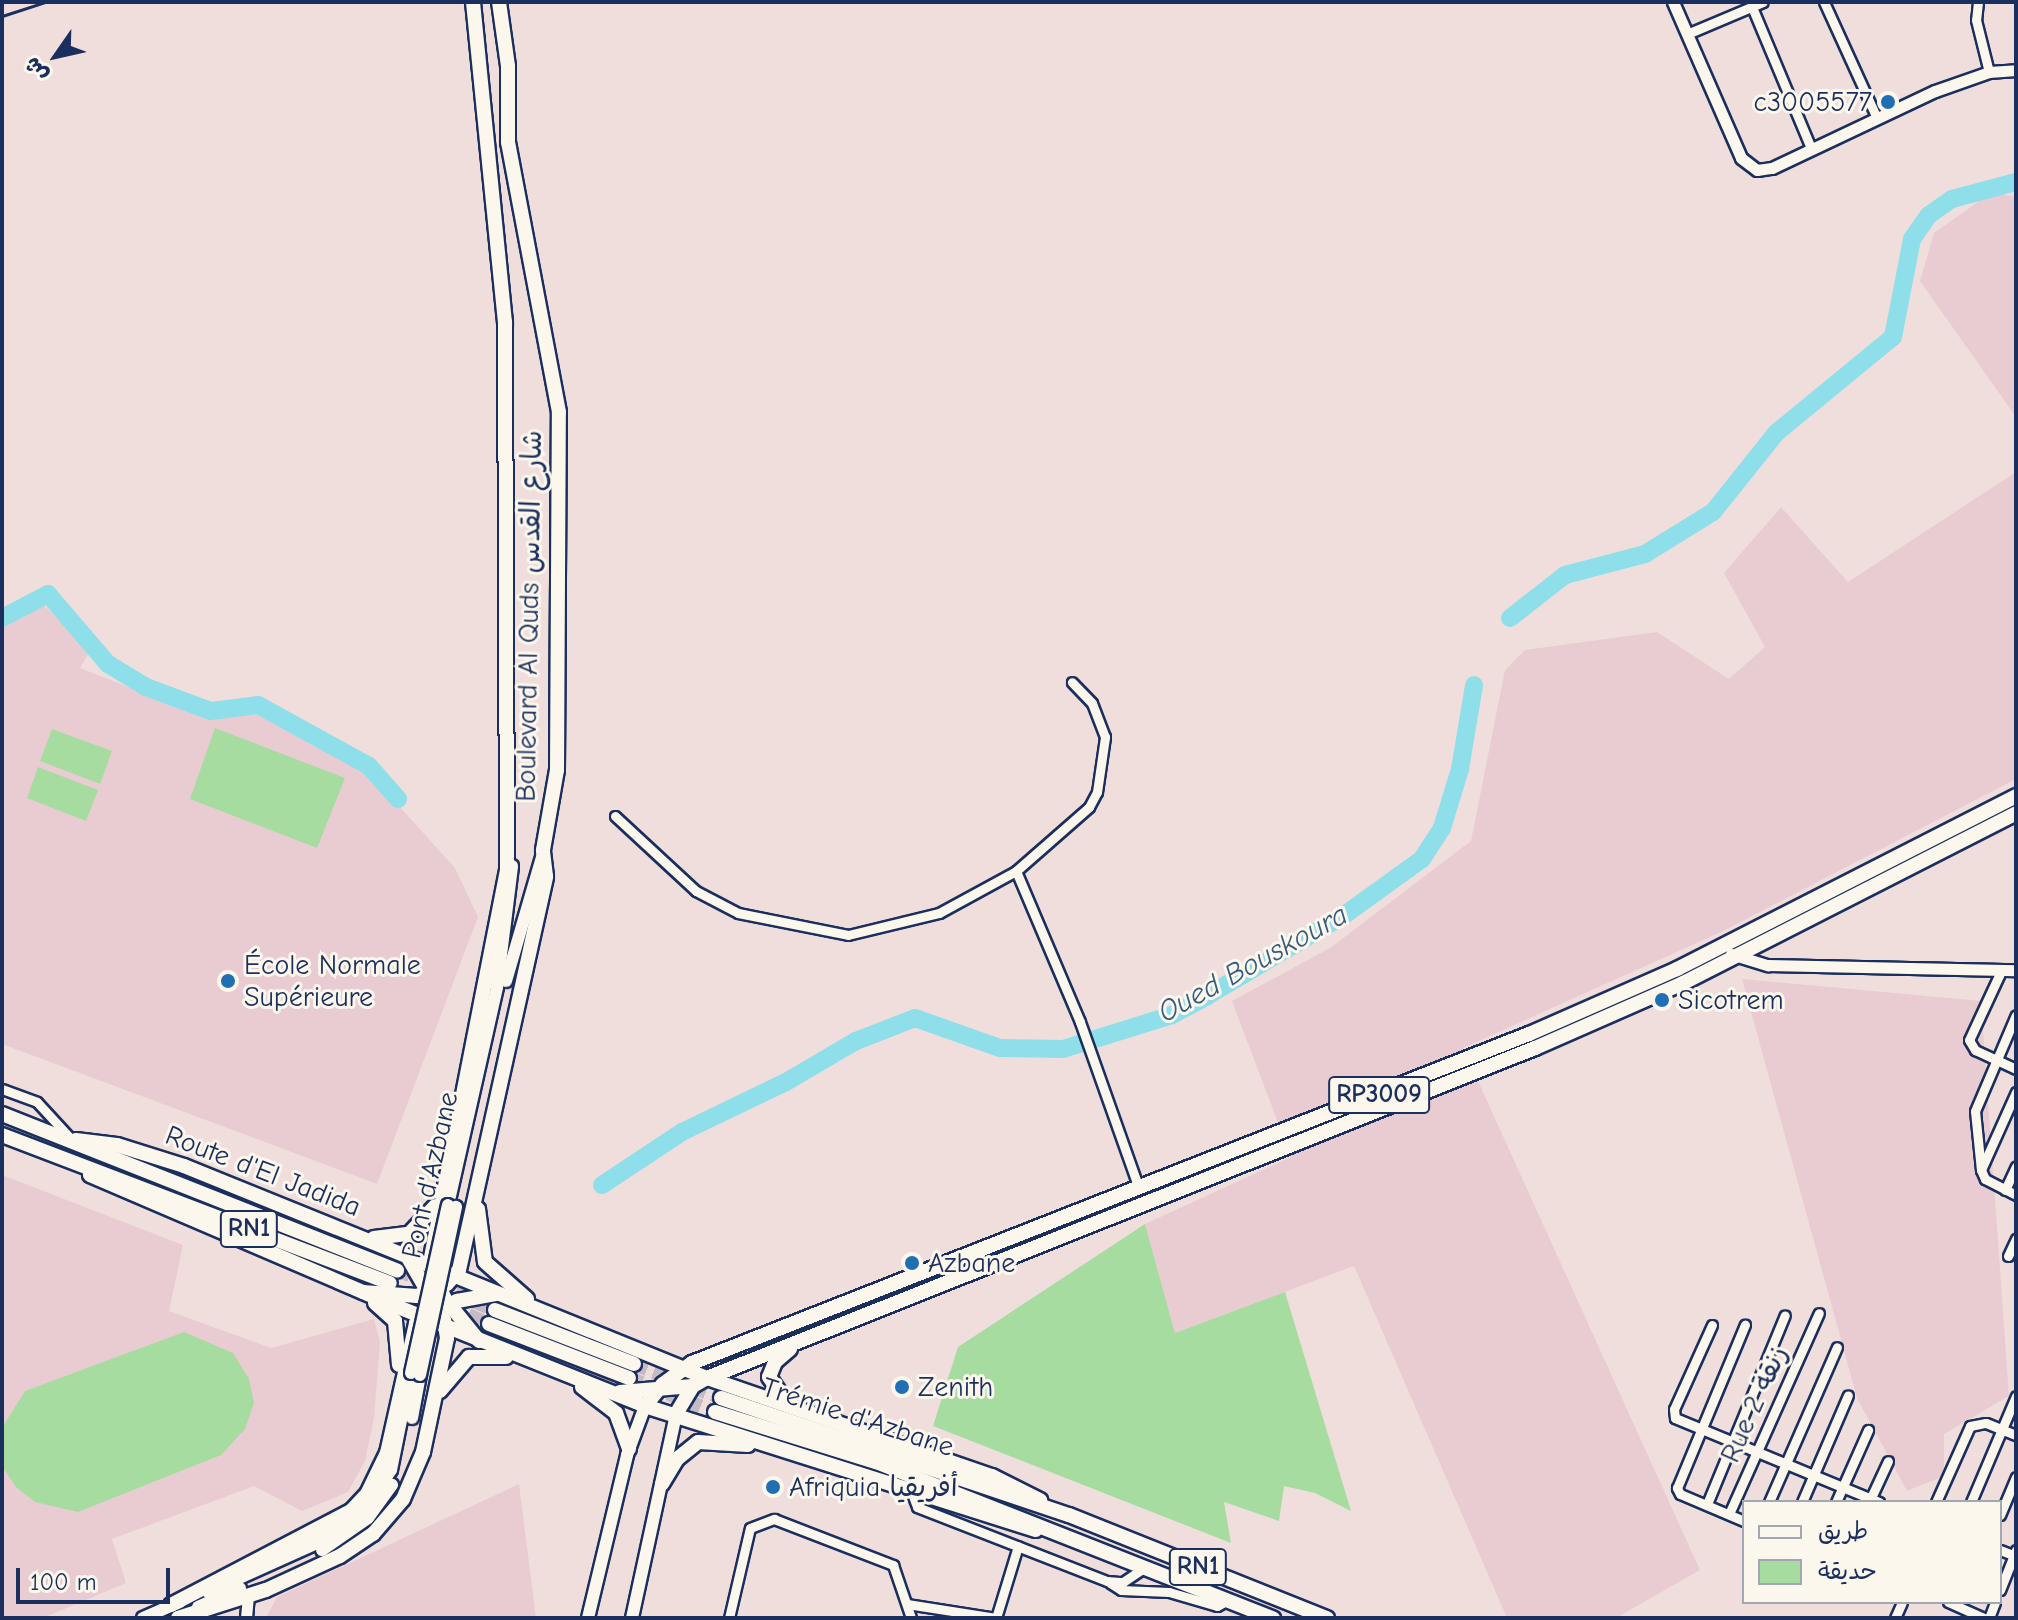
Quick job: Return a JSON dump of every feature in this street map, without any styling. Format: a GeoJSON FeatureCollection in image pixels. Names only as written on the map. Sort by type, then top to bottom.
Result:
{"type":"FeatureCollection","features":[{"type":"Feature","properties":{"kind":"main road","name":"Boulevard Al Quds شارع القدس"},"geometry":{"type":"LineString","coordinates":[[430,1264],[448,1203],[507,870],[505,322],[473,2]]}},
{"type":"Feature","properties":{"kind":"main road","name":"Boulevard Al Quds شارع القدس"},"geometry":{"type":"LineString","coordinates":[[457,1275],[546,876],[543,850],[557,770],[559,412],[508,142],[508,66],[499,2]]}},
{"type":"Feature","properties":{"kind":"main road"},"geometry":{"type":"LineString","coordinates":[[500,988],[512,875],[509,787]]}},
{"type":"Feature","properties":{"kind":"main road","name":"RP3009"},"geometry":{"type":"LineString","coordinates":[[723,1350],[1529,1034],[1720,947],[2016,796]]}},
{"type":"Feature","properties":{"kind":"main road","name":"RP3009"},"geometry":{"type":"LineString","coordinates":[[695,1376],[810,1335],[1535,1048],[1735,957],[2016,813]]}},
{"type":"Feature","properties":{"kind":"main road"},"geometry":{"type":"LineString","coordinates":[[500,988],[543,850]]}},
{"type":"Feature","properties":{"kind":"main road","name":"Pont d'Azbane"},"geometry":{"type":"LineString","coordinates":[[143,1618],[176,1614],[317,1543],[362,1512],[391,1470],[415,1374],[448,1203],[500,988]]}},
{"type":"Feature","properties":{"kind":"main road","name":"Route d'El Jadida"},"geometry":{"type":"LineString","coordinates":[[2,1114],[72,1140],[117,1145],[184,1166],[656,1356],[695,1376],[992,1476],[1069,1515]]}},
{"type":"Feature","properties":{"kind":"main road","name":"RN1"},"geometry":{"type":"LineString","coordinates":[[2,1135],[393,1277],[118,1157],[72,1140]]}},
{"type":"Feature","properties":{"kind":"main road"},"geometry":{"type":"LineString","coordinates":[[49,1152],[138,1198],[479,1341],[645,1406],[994,1520],[1063,1536]]}},
{"type":"Feature","properties":{"kind":"main road"},"geometry":{"type":"LineString","coordinates":[[478,1179],[479,1246],[485,1262],[551,1316]]}},
{"type":"Feature","properties":{"kind":"main road"},"geometry":{"type":"LineString","coordinates":[[364,1237],[409,1234],[448,1203]]}},
{"type":"Feature","properties":{"kind":"main road"},"geometry":{"type":"LineString","coordinates":[[401,1296],[415,1281],[409,1258]]}},
{"type":"Feature","properties":{"kind":"main road"},"geometry":{"type":"LineString","coordinates":[[409,1258],[444,1307],[479,1341]]}},
{"type":"Feature","properties":{"kind":"main road"},"geometry":{"type":"LineString","coordinates":[[430,1264],[434,1291]]}},
{"type":"Feature","properties":{"kind":"main road"},"geometry":{"type":"LineString","coordinates":[[363,1292],[401,1296],[434,1291],[457,1275]]}},
{"type":"Feature","properties":{"kind":"main road"},"geometry":{"type":"LineString","coordinates":[[363,1292],[386,1311],[399,1336],[396,1410]]}},
{"type":"Feature","properties":{"kind":"main road"},"geometry":{"type":"LineString","coordinates":[[176,1614],[351,1511],[378,1473],[414,1327],[423,1318],[444,1307],[477,1295],[499,1294]]}},
{"type":"Feature","properties":{"kind":"main road"},"geometry":{"type":"LineString","coordinates":[[477,1295],[466,1315],[479,1341]]}},
{"type":"Feature","properties":{"kind":"main road"},"geometry":{"type":"LineString","coordinates":[[176,1614],[248,1596],[340,1556],[390,1517],[414,1478],[434,1402],[447,1327],[444,1307]]}},
{"type":"Feature","properties":{"kind":"main road"},"geometry":{"type":"LineString","coordinates":[[492,1317],[631,1371]]}},
{"type":"Feature","properties":{"kind":"main road"},"geometry":{"type":"LineString","coordinates":[[792,1408],[772,1387],[770,1370],[781,1355],[810,1335]]}},
{"type":"Feature","properties":{"kind":"main road"},"geometry":{"type":"LineString","coordinates":[[676,1414],[656,1356],[723,1350]]}},
{"type":"Feature","properties":{"kind":"main road"},"geometry":{"type":"LineString","coordinates":[[632,1618],[676,1414],[695,1376],[723,1350]]}},
{"type":"Feature","properties":{"kind":"main road"},"geometry":{"type":"LineString","coordinates":[[434,1402],[457,1365],[469,1357],[495,1355],[537,1363]]}},
{"type":"Feature","properties":{"kind":"main road"},"geometry":{"type":"LineString","coordinates":[[558,1371],[611,1407],[629,1449]]}},
{"type":"Feature","properties":{"kind":"main road"},"geometry":{"type":"LineString","coordinates":[[611,1392],[665,1387],[695,1376]]}},
{"type":"Feature","properties":{"kind":"main road"},"geometry":{"type":"LineString","coordinates":[[695,1376],[693,1405],[703,1423]]}},
{"type":"Feature","properties":{"kind":"main road"},"geometry":{"type":"LineString","coordinates":[[588,1618],[629,1449],[645,1406],[665,1387]]}},
{"type":"Feature","properties":{"kind":"main road","name":"Trémie d'Azbane"},"geometry":{"type":"LineString","coordinates":[[1063,1536],[876,1462],[718,1405],[874,1448],[1069,1515]]}},
{"type":"Feature","properties":{"kind":"main road"},"geometry":{"type":"LineString","coordinates":[[662,1484],[677,1459],[698,1442],[764,1446]]}},
{"type":"Feature","properties":{"kind":"main road","name":"RN1"},"geometry":{"type":"LineString","coordinates":[[1069,1515],[1327,1618]]}},
{"type":"Feature","properties":{"kind":"main road","name":"RN1"},"geometry":{"type":"LineString","coordinates":[[1063,1536],[1273,1618]]}},
{"type":"Feature","properties":{"kind":"street"},"geometry":{"type":"LineString","coordinates":[[1673,2],[1749,166],[1772,168],[1876,116],[1989,72],[2016,70]]}},
{"type":"Feature","properties":{"kind":"street"},"geometry":{"type":"LineString","coordinates":[[1687,34],[1763,2]]}},
{"type":"Feature","properties":{"kind":"street"},"geometry":{"type":"LineString","coordinates":[[1824,2],[1876,116]]}},
{"type":"Feature","properties":{"kind":"street"},"geometry":{"type":"LineString","coordinates":[[1978,2],[1976,20],[1989,72]]}},
{"type":"Feature","properties":{"kind":"street"},"geometry":{"type":"LineString","coordinates":[[1752,7],[1811,148]]}},
{"type":"Feature","properties":{"kind":"street"},"geometry":{"type":"LineString","coordinates":[[615,816],[696,891],[719,905],[829,934],[848,935],[939,913],[1016,871],[1079,819],[1097,792],[1105,737],[1092,703],[1072,682]]}},
{"type":"Feature","properties":{"kind":"street"},"geometry":{"type":"LineString","coordinates":[[1016,871],[1080,1022],[1139,1189]]}},
{"type":"Feature","properties":{"kind":"street"},"geometry":{"type":"LineString","coordinates":[[1720,947],[1735,957],[1768,965],[2016,970]]}},
{"type":"Feature","properties":{"kind":"street"},"geometry":{"type":"LineString","coordinates":[[2002,969],[1969,1040],[1975,1050],[2016,1069]]}},
{"type":"Feature","properties":{"kind":"street"},"geometry":{"type":"LineString","coordinates":[[2016,1015],[1975,1111],[1981,1170],[2016,1195]]}},
{"type":"Feature","properties":{"kind":"street"},"geometry":{"type":"LineString","coordinates":[[2,1089],[37,1102],[72,1140]]}},
{"type":"Feature","properties":{"kind":"street"},"geometry":{"type":"LineString","coordinates":[[1981,1170],[2016,1092]]}},
{"type":"Feature","properties":{"kind":"street"},"geometry":{"type":"LineString","coordinates":[[2005,1190],[2016,1166]]}},
{"type":"Feature","properties":{"kind":"street"},"geometry":{"type":"LineString","coordinates":[[2008,1256],[2016,1239]]}},
{"type":"Feature","properties":{"kind":"street","name":"Rue 2 زنقة"},"geometry":{"type":"LineString","coordinates":[[1729,1514],[1819,1313]]}},
{"type":"Feature","properties":{"kind":"street"},"geometry":{"type":"LineString","coordinates":[[1707,1504],[1730,1441],[1785,1315]]}},
{"type":"Feature","properties":{"kind":"street"},"geometry":{"type":"LineString","coordinates":[[1712,1325],[1674,1409],[1675,1418],[1871,1500]]}},
{"type":"Feature","properties":{"kind":"street"},"geometry":{"type":"LineString","coordinates":[[1742,1520],[1677,1488],[1745,1325]]}},
{"type":"Feature","properties":{"kind":"street"},"geometry":{"type":"LineString","coordinates":[[1770,1500],[1837,1347]]}},
{"type":"Feature","properties":{"kind":"street"},"geometry":{"type":"LineString","coordinates":[[1803,1500],[1848,1395]]}},
{"type":"Feature","properties":{"kind":"street"},"geometry":{"type":"LineString","coordinates":[[1972,1500],[2016,1396]]}},
{"type":"Feature","properties":{"kind":"street"},"geometry":{"type":"LineString","coordinates":[[1937,1500],[1970,1426],[1981,1422],[2016,1435]]}},
{"type":"Feature","properties":{"kind":"street"},"geometry":{"type":"LineString","coordinates":[[1837,1500],[1868,1430]]}},
{"type":"Feature","properties":{"kind":"street"},"geometry":{"type":"LineString","coordinates":[[1873,1500],[1888,1461]]}},
{"type":"Feature","properties":{"kind":"street"},"geometry":{"type":"LineString","coordinates":[[2002,1510],[2016,1477]]}},
{"type":"Feature","properties":{"kind":"street"},"geometry":{"type":"LineString","coordinates":[[911,1491],[917,1507],[1107,1581],[1146,1594],[1169,1592],[1217,1606],[1228,1600]]}},
{"type":"Feature","properties":{"kind":"street"},"geometry":{"type":"LineString","coordinates":[[729,1618],[750,1528],[762,1519],[774,1519],[893,1565],[911,1618]]}},
{"type":"Feature","properties":{"kind":"street"},"geometry":{"type":"LineString","coordinates":[[907,1604],[996,1618],[1018,1546]]}},
{"type":"Feature","properties":{"kind":"street"},"geometry":{"type":"LineString","coordinates":[[2002,1585],[2015,1554]]}},
{"type":"Feature","properties":{"kind":"street"},"geometry":{"type":"LineString","coordinates":[[1107,1581],[1123,1582],[1144,1568]]}},
{"type":"Feature","properties":{"kind":"street"},"geometry":{"type":"LineString","coordinates":[[246,1618],[248,1596]]}},
{"type":"Feature","properties":{"kind":"street"},"geometry":{"type":"LineString","coordinates":[[1961,1605],[1987,1618]]}},
{"type":"Feature","properties":{"kind":"shaded area"},"geometry":{"type":"Polygon","coordinates":[[[1992,192],[2016,197],[2016,417],[1920,281],[1934,233],[1992,192]]]}},
{"type":"Feature","properties":{"kind":"shaded area"},"geometry":{"type":"Polygon","coordinates":[[[2016,472],[2016,779],[1721,932],[1463,1048],[1700,1570],[1616,1618],[1507,1618],[1354,1266],[1175,1333],[1145,1224],[1291,1157],[1232,1001],[1330,948],[1471,841],[1505,670],[1525,650],[1657,632],[1729,679],[1765,647],[1724,573],[1781,507],[1848,582],[2016,472]]]}},
{"type":"Feature","properties":{"kind":"shaded area","name":"École Normale Supérieure"},"geometry":{"type":"Polygon","coordinates":[[[40,602],[91,649],[80,668],[214,720],[256,708],[361,764],[455,868],[478,917],[377,1184],[2,1044],[2,624],[40,602]]]}},
{"type":"Feature","properties":{"kind":"shaded area"},"geometry":{"type":"Polygon","coordinates":[[[1742,979],[1981,1001],[2009,1396],[1944,1434],[1944,1476],[1907,1491],[1857,1398],[1742,979]]]}},
{"type":"Feature","properties":{"kind":"shaded area"},"geometry":{"type":"Polygon","coordinates":[[[2,1175],[183,1245],[169,1311],[271,1348],[374,1319],[380,1342],[374,1418],[365,1461],[348,1492],[302,1511],[254,1486],[112,1539],[126,1583],[43,1618],[2,1618],[2,1175]]]}},
{"type":"Feature","properties":{"kind":"shaded area"},"geometry":{"type":"Polygon","coordinates":[[[519,1484],[536,1618],[266,1618],[277,1597],[519,1484]]]}},
{"type":"Feature","properties":{"kind":"green space"},"geometry":{"type":"Polygon","coordinates":[[[215,728],[345,778],[317,848],[190,799],[215,728]]]}},
{"type":"Feature","properties":{"kind":"green space"},"geometry":{"type":"Polygon","coordinates":[[[52,729],[112,751],[100,784],[40,761],[52,729]]]}},
{"type":"Feature","properties":{"kind":"green space"},"geometry":{"type":"Polygon","coordinates":[[[38,767],[98,790],[86,821],[27,798],[38,767]]]}},
{"type":"Feature","properties":{"kind":"green space"},"geometry":{"type":"Polygon","coordinates":[[[1145,1224],[1175,1333],[1285,1292],[1351,1511],[1315,1493],[1284,1486],[1279,1521],[1224,1502],[1231,1543],[933,1426],[958,1347],[1145,1224]]]}},
{"type":"Feature","properties":{"kind":"green space"},"geometry":{"type":"Polygon","coordinates":[[[184,1332],[233,1353],[249,1379],[254,1403],[245,1429],[221,1455],[78,1512],[35,1502],[16,1487],[2,1466],[3,1426],[25,1391],[184,1332]]]}},
{"type":"Feature","properties":{"kind":"waterway","name":"Oued Bouskoura"},"geometry":{"type":"LineString","coordinates":[[1510,618],[1565,575],[1645,554],[1713,512],[1776,433],[1893,337],[1912,239],[1929,215],[1952,199],[2016,182]]}},
{"type":"Feature","properties":{"kind":"waterway","name":"Oued Bouskoura"},"geometry":{"type":"LineString","coordinates":[[2,618],[48,594],[108,664],[146,687],[211,711],[258,705],[369,766],[398,799]]}},
{"type":"Feature","properties":{"kind":"waterway","name":"Oued Bouskoura"},"geometry":{"type":"LineString","coordinates":[[602,1185],[682,1132],[786,1082],[856,1041],[915,1018],[1000,1048],[1063,1049],[1172,1015],[1207,996],[1343,916],[1422,859],[1442,828],[1460,769],[1474,685]]}},
{"type":"Feature","properties":{"kind":"tunnel"},"geometry":{"type":"LineString","coordinates":[[397,1270],[495,1310]]}},
{"type":"Feature","properties":{"kind":"tunnel"},"geometry":{"type":"LineString","coordinates":[[449,1307],[489,1324]]}},
{"type":"Feature","properties":{"kind":"tunnel"},"geometry":{"type":"LineString","coordinates":[[634,1364],[721,1398]]}},
{"type":"Feature","properties":{"kind":"tunnel"},"geometry":{"type":"LineString","coordinates":[[629,1378],[715,1412]]}},
{"type":"Feature","properties":{"kind":"railway"},"geometry":{"type":"LineString","coordinates":[[2,16],[45,2]]}},
{"type":"Feature","properties":{"kind":"place","name":"c3005577"},"geometry":{"type":"Point","coordinates":[1888,102]}},
{"type":"Feature","properties":{"kind":"place","name":"École Normale Supérieure"},"geometry":{"type":"Point","coordinates":[228,981]}},
{"type":"Feature","properties":{"kind":"place","name":"Sicotrem"},"geometry":{"type":"Point","coordinates":[1662,1000]}},
{"type":"Feature","properties":{"kind":"place","name":"Azbane"},"geometry":{"type":"Point","coordinates":[912,1263]}},
{"type":"Feature","properties":{"kind":"place","name":"Zenith"},"geometry":{"type":"Point","coordinates":[902,1387]}},
{"type":"Feature","properties":{"kind":"place","name":"Afriquia أفريقيا"},"geometry":{"type":"Point","coordinates":[773,1487]}}]}
